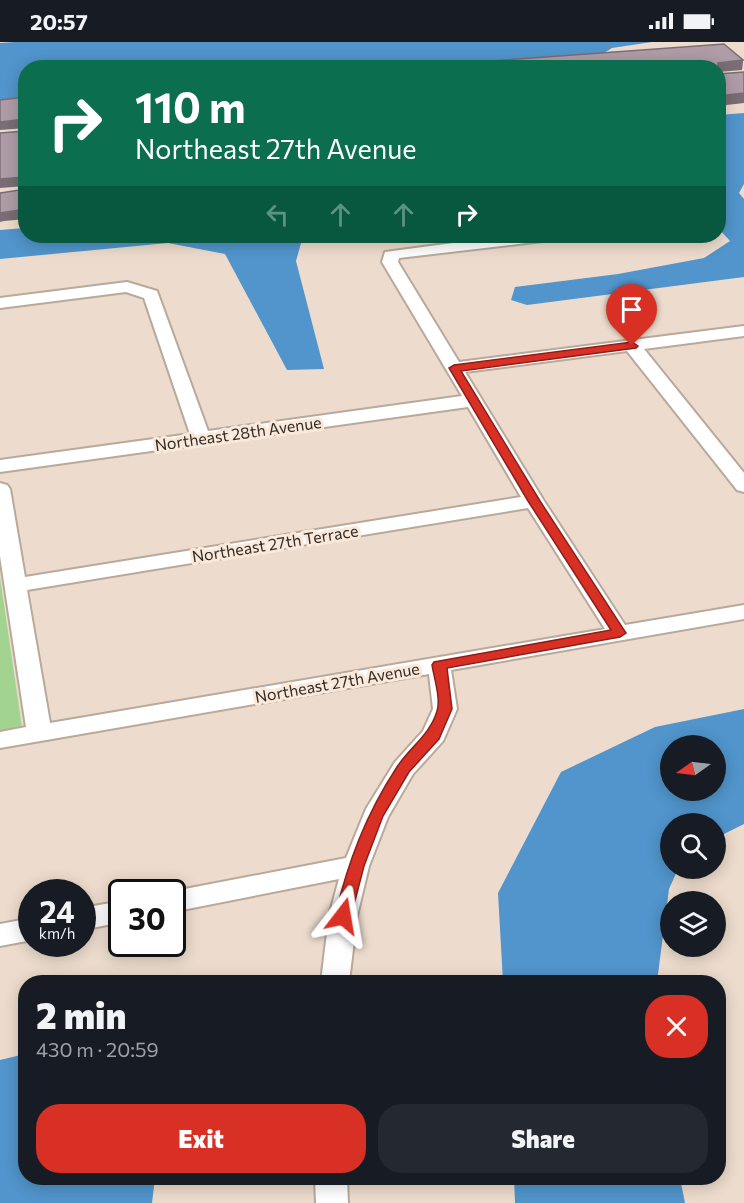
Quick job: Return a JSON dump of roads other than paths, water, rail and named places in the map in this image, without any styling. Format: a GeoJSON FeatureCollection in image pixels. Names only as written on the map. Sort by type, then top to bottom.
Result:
{"type":"FeatureCollection","features":[{"type":"Feature","properties":{"kind":"street"},"geometry":{"type":"LineString","coordinates":[[487,243],[391,255],[390,261],[534,501],[620,633]]}},
{"type":"Feature","properties":{"kind":"street"},"geometry":{"type":"LineString","coordinates":[[0,303],[127,287],[139,289],[151,296],[201,438]]}},
{"type":"Feature","properties":{"kind":"street"},"geometry":{"type":"LineString","coordinates":[[454,368],[744,331]]}},
{"type":"Feature","properties":{"kind":"street"},"geometry":{"type":"LineString","coordinates":[[632,346],[744,486]]}},
{"type":"Feature","properties":{"kind":"street","name":"Northeast 28th Avenue"},"geometry":{"type":"LineString","coordinates":[[0,466],[475,400]]}},
{"type":"Feature","properties":{"kind":"street"},"geometry":{"type":"LineString","coordinates":[[0,489],[39,733]]}},
{"type":"Feature","properties":{"kind":"street","name":"Northeast 27th Terrace"},"geometry":{"type":"LineString","coordinates":[[15,585],[534,501]]}},
{"type":"Feature","properties":{"kind":"street","name":"Northeast 27th Avenue"},"geometry":{"type":"LineString","coordinates":[[0,740],[744,612]]}},
{"type":"Feature","properties":{"kind":"street"},"geometry":{"type":"LineString","coordinates":[[336,975],[343,916],[356,866],[375,816],[404,768],[434,735],[445,709],[439,665]]}},
{"type":"Feature","properties":{"kind":"street"},"geometry":{"type":"LineString","coordinates":[[186,899],[356,866]]}},
{"type":"Feature","properties":{"kind":"street"},"geometry":{"type":"LineString","coordinates":[[0,935],[18,932]]}},
{"type":"Feature","properties":{"kind":"street"},"geometry":{"type":"LineString","coordinates":[[331,1185],[332,1203]]}},
{"type":"Feature","properties":{"kind":"water"},"geometry":{"type":"Polygon","coordinates":[[[652,42],[612,48],[594,59],[580,60],[18,60],[18,103],[0,104],[0,43],[652,42]]]}},
{"type":"Feature","properties":{"kind":"water"},"geometry":{"type":"Polygon","coordinates":[[[744,113],[744,184],[739,193],[744,199],[744,277],[527,305],[511,300],[515,287],[618,274],[704,258],[730,241],[726,237],[726,114],[744,113]]]}},
{"type":"Feature","properties":{"kind":"water"},"geometry":{"type":"Polygon","coordinates":[[[18,229],[18,243],[168,243],[0,259],[0,230],[18,229]]]}},
{"type":"Feature","properties":{"kind":"water"},"geometry":{"type":"Polygon","coordinates":[[[168,243],[301,243],[296,261],[324,369],[287,370],[225,254],[168,243]]]}},
{"type":"Feature","properties":{"kind":"water"},"geometry":{"type":"Polygon","coordinates":[[[744,709],[744,824],[726,833],[726,813],[660,813],[660,879],[674,879],[669,891],[660,891],[660,957],[658,975],[503,975],[498,893],[561,772],[655,727],[744,709]]]}},
{"type":"Feature","properties":{"kind":"water"},"geometry":{"type":"Polygon","coordinates":[[[18,1056],[18,1185],[154,1185],[152,1203],[0,1203],[0,1060],[18,1056]]]}},
{"type":"Feature","properties":{"kind":"water"},"geometry":{"type":"Polygon","coordinates":[[[514,1185],[681,1185],[685,1203],[515,1203],[514,1185]]]}}]}
